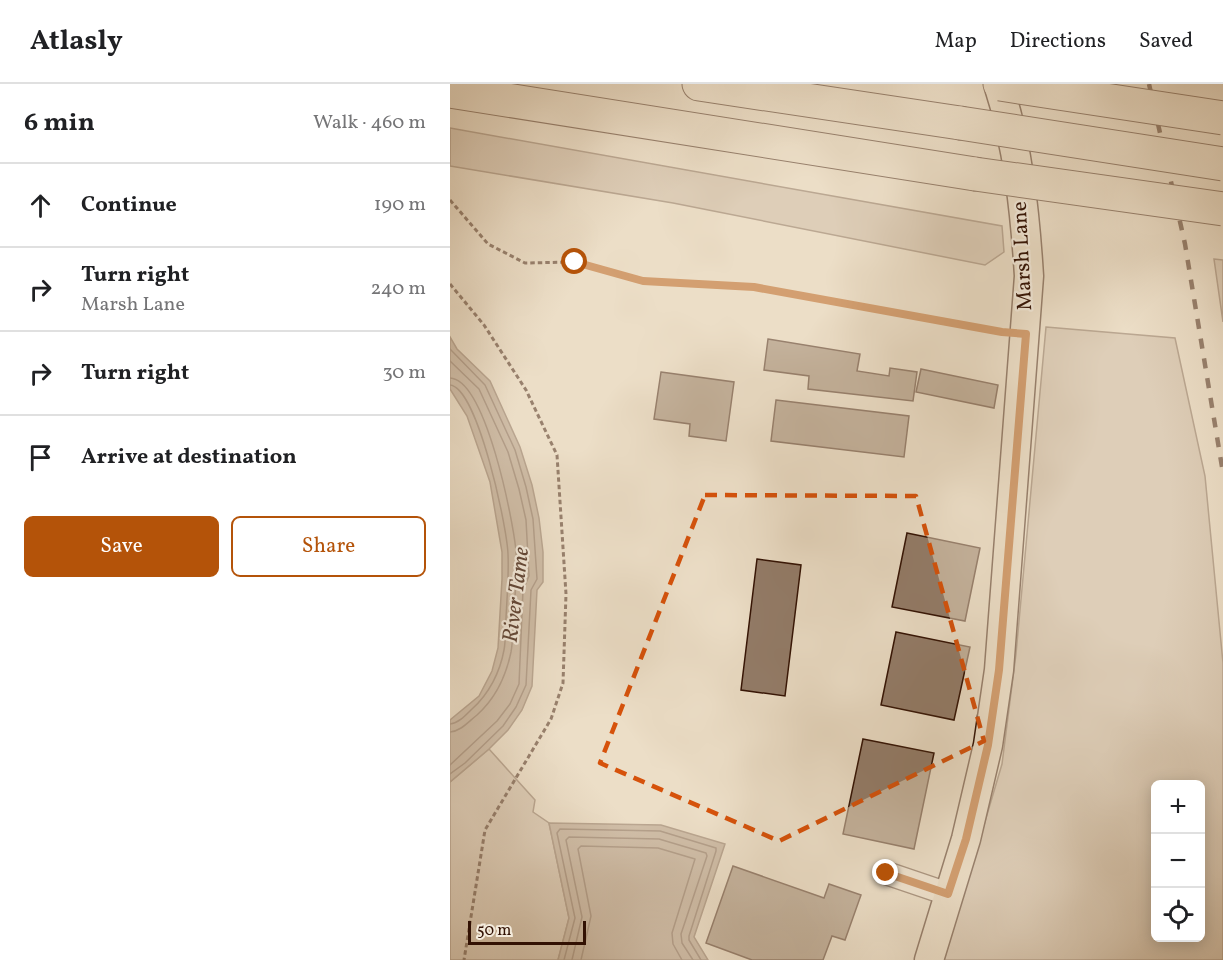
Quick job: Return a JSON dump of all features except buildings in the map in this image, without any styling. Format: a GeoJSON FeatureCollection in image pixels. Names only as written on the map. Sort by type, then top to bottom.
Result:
{"type":"FeatureCollection","features":[{"type":"Feature","properties":{"kind":"highway"},"geometry":{"type":"LineString","coordinates":[[699,84],[1223,164]]}},
{"type":"Feature","properties":{"kind":"highway"},"geometry":{"type":"LineString","coordinates":[[999,84],[1223,118]]}},
{"type":"Feature","properties":{"kind":"highway"},"geometry":{"type":"LineString","coordinates":[[450,92],[975,174],[1223,209]]}},
{"type":"Feature","properties":{"kind":"main road","name":"Marsh Lane"},"geometry":{"type":"LineString","coordinates":[[929,960],[966,839],[988,745],[999,670],[1026,334],[1029,276],[1025,220],[999,84]]}},
{"type":"Feature","properties":{"kind":"lane"},"geometry":{"type":"LineString","coordinates":[[886,873],[948,894]]}},
{"type":"Feature","properties":{"kind":"path"},"geometry":{"type":"LineString","coordinates":[[450,200],[488,244],[525,263],[575,262],[643,281],[754,287],[1002,332],[1026,334]]}},
{"type":"Feature","properties":{"kind":"path"},"geometry":{"type":"LineString","coordinates":[[450,284],[484,325],[526,390],[557,455],[566,594],[563,683],[550,719],[485,830],[464,960]]}},
{"type":"Feature","properties":{"kind":"highlighted area"},"geometry":{"type":"Polygon","coordinates":[[[705,495],[916,496],[984,741],[779,841],[600,763],[705,495]]]}},
{"type":"Feature","properties":{"kind":"shaded area"},"geometry":{"type":"Polygon","coordinates":[[[450,128],[1002,226],[1004,252],[985,265],[673,203],[450,166],[450,128]]]}},
{"type":"Feature","properties":{"kind":"shaded area"},"geometry":{"type":"Polygon","coordinates":[[[1214,259],[1223,260],[1223,322],[1214,259]]]}},
{"type":"Feature","properties":{"kind":"shaded area"},"geometry":{"type":"Polygon","coordinates":[[[1046,327],[1175,338],[1205,476],[1223,663],[1223,960],[944,960],[1002,764],[1016,654],[1046,327]]]}},
{"type":"Feature","properties":{"kind":"shaded area"},"geometry":{"type":"Polygon","coordinates":[[[489,749],[535,800],[533,812],[549,823],[569,918],[558,960],[450,960],[450,782],[489,749]]]}},
{"type":"Feature","properties":{"kind":"water","name":"River Tame"},"geometry":{"type":"Polygon","coordinates":[[[450,337],[457,349],[490,381],[520,447],[539,518],[543,552],[543,582],[537,590],[532,686],[522,710],[508,730],[489,749],[450,782],[450,720],[479,696],[492,671],[498,648],[502,552],[490,482],[467,416],[450,389],[450,337]]]}},
{"type":"Feature","properties":{"kind":"water"},"geometry":{"type":"Polygon","coordinates":[[[549,823],[661,825],[725,844],[694,937],[708,960],[558,960],[569,918],[549,823]]]}},
{"type":"Feature","properties":{"kind":"railway"},"geometry":{"type":"LineString","coordinates":[[1149,84],[1185,244],[1223,473]]}},
{"type":"Feature","properties":{"kind":"route"},"geometry":{"type":"LineString","coordinates":[[575,262],[643,281],[754,287],[1002,332],[1026,334],[999,670],[988,745],[966,839],[948,894],[886,873]]}}]}
